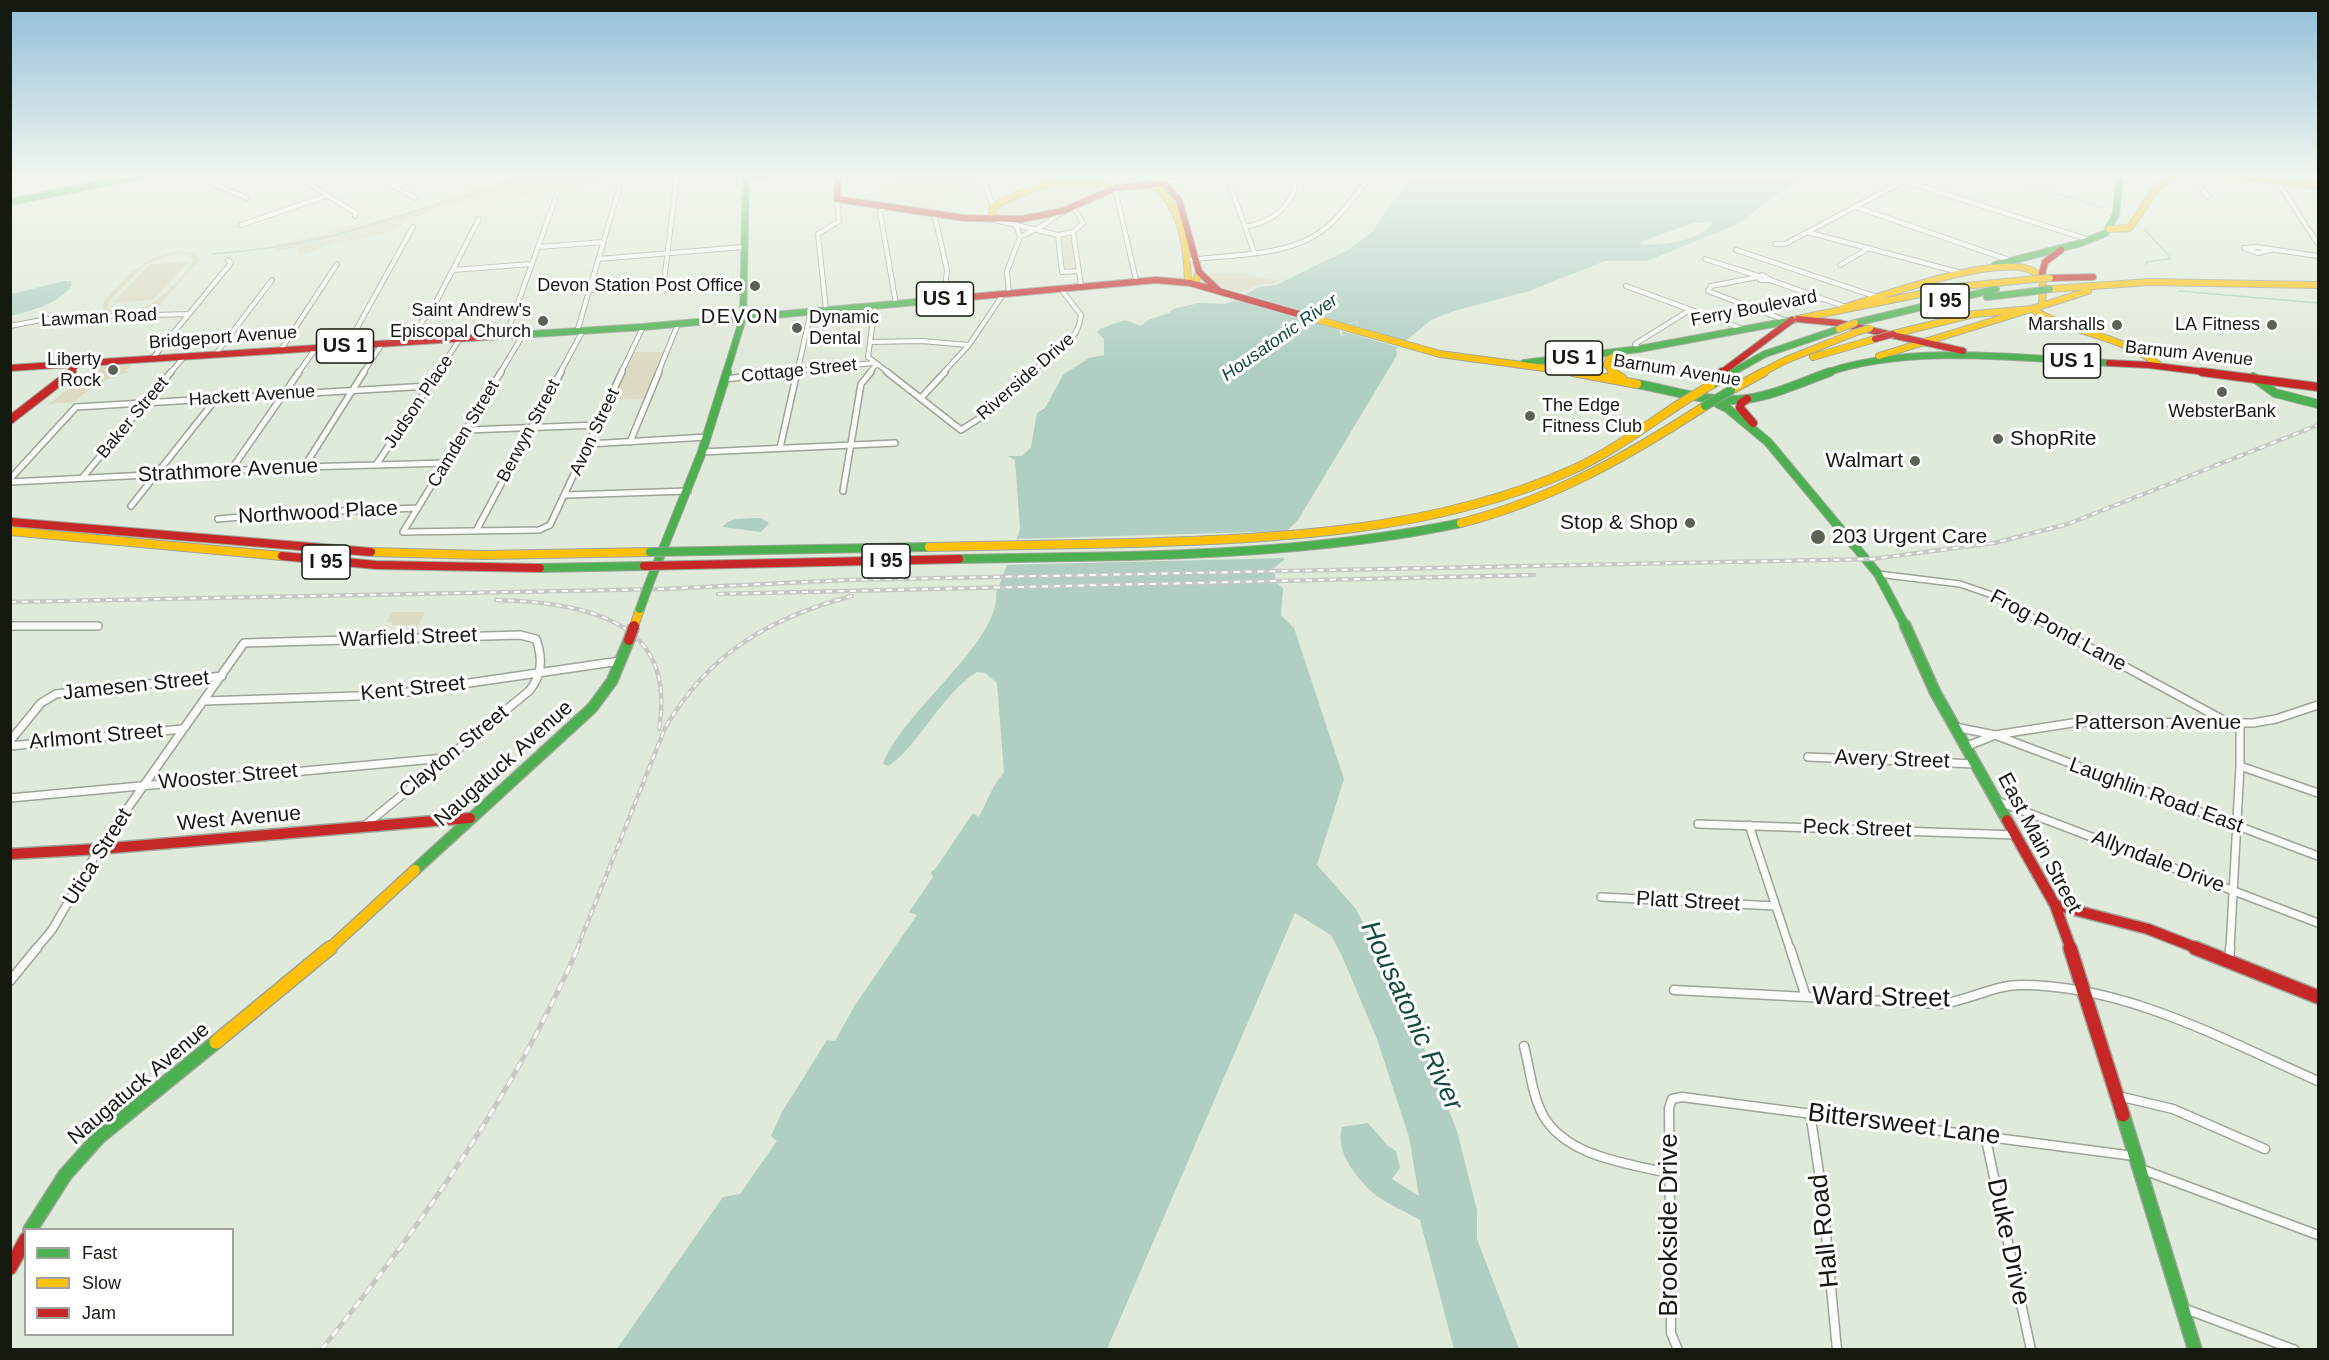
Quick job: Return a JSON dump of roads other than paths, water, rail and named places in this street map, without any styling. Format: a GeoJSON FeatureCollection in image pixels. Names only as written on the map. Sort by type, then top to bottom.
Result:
{"type":"FeatureCollection","features":[{"type":"Feature","properties":{"kind":"main road","name":"Naugatuck Avenue"},"geometry":{"type":"LineString","coordinates":[[31,1228],[65,1175],[99,1137],[315,962],[592,708],[607,690],[621,661],[649,584],[688,491],[743,318],[743,237]]}},
{"type":"Feature","properties":{"kind":"main road"},"geometry":{"type":"LineString","coordinates":[[1185,237],[1199,272],[1207,282],[1223,292]]}},
{"type":"Feature","properties":{"kind":"main road","name":"Ferry Boulevard"},"geometry":{"type":"LineString","coordinates":[[1519,365],[1639,349],[1792,320],[2072,246],[2095,237]]}},
{"type":"Feature","properties":{"kind":"main road","name":"Ferry Boulevard"},"geometry":{"type":"LineString","coordinates":[[2036,307],[2044,294],[2042,282],[2048,259],[2072,246]]}},
{"type":"Feature","properties":{"kind":"main road"},"geometry":{"type":"LineString","coordinates":[[1192,259],[1187,279],[1190,283],[1197,279],[1199,272]]}},
{"type":"Feature","properties":{"kind":"main road","name":"Ferry Boulevard"},"geometry":{"type":"LineString","coordinates":[[1992,266],[2021,267],[2032,271],[2042,282]]}},
{"type":"Feature","properties":{"kind":"main road","name":"I 95"},"geometry":{"type":"LineString","coordinates":[[10,531],[375,565],[512,569],[1298,551],[1376,541],[1439,529],[1504,511],[1571,486],[1621,460],[1763,372],[1855,328],[1981,292],[2042,282],[2094,278],[2187,275],[2319,280]]}},
{"type":"Feature","properties":{"kind":"main road","name":"Bridgeport Avenue"},"geometry":{"type":"LineString","coordinates":[[10,368],[644,327],[1136,280],[1190,283],[1223,292]]}},
{"type":"Feature","properties":{"kind":"main road","name":"I 95"},"geometry":{"type":"LineString","coordinates":[[10,520],[43,525],[363,552],[499,555],[1206,541],[1305,536],[1375,527],[1439,514],[1502,496],[1556,476],[1596,457],[1684,401],[1765,354],[1839,329],[1870,328],[2042,282],[2150,281],[2319,285]]}},
{"type":"Feature","properties":{"kind":"main road"},"geometry":{"type":"LineString","coordinates":[[1711,386],[1725,368],[1792,320],[1834,314],[1955,286],[2042,282]]}},
{"type":"Feature","properties":{"kind":"main road"},"geometry":{"type":"LineString","coordinates":[[1865,361],[2081,292],[2188,285],[2307,285]]}},
{"type":"Feature","properties":{"kind":"main road","name":"Barnum Avenue"},"geometry":{"type":"LineString","coordinates":[[1223,292],[1447,356],[1633,382],[1727,399],[1747,399],[1865,361],[1911,357],[1983,356],[2149,365],[2319,387]]}},
{"type":"Feature","properties":{"kind":"main road"},"geometry":{"type":"LineString","coordinates":[[1763,372],[1875,339],[1974,314],[2036,307],[2048,318],[2144,351],[2160,366]]}},
{"type":"Feature","properties":{"kind":"main road","name":"Barnum Avenue"},"geometry":{"type":"LineString","coordinates":[[1792,320],[1837,323],[1891,335],[1917,344],[1983,356]]}},
{"type":"Feature","properties":{"kind":"main road"},"geometry":{"type":"LineString","coordinates":[[1947,334],[1946,340],[1949,344],[1968,352]]}},
{"type":"Feature","properties":{"kind":"main road"},"geometry":{"type":"LineString","coordinates":[[1865,361],[1874,355],[1900,347],[1900,343],[1891,335]]}},
{"type":"Feature","properties":{"kind":"main road"},"geometry":{"type":"LineString","coordinates":[[2124,344],[2142,355],[2149,365]]}},
{"type":"Feature","properties":{"kind":"main road"},"geometry":{"type":"LineString","coordinates":[[1629,350],[1611,357],[1607,364],[1612,372],[1633,382]]}},
{"type":"Feature","properties":{"kind":"main road"},"geometry":{"type":"LineString","coordinates":[[10,413],[77,363]]}},
{"type":"Feature","properties":{"kind":"main road"},"geometry":{"type":"LineString","coordinates":[[10,421],[74,370],[77,363]]}},
{"type":"Feature","properties":{"kind":"main road"},"geometry":{"type":"LineString","coordinates":[[2253,377],[2267,390],[2319,404]]}},
{"type":"Feature","properties":{"kind":"main road","name":"East Main Street"},"geometry":{"type":"LineString","coordinates":[[1692,393],[1727,408],[1763,437]]}},
{"type":"Feature","properties":{"kind":"main road","name":"East Main Street"},"geometry":{"type":"LineString","coordinates":[[1747,399],[1741,403],[1740,408],[1878,574],[1894,601],[1925,673],[2055,905],[2086,993],[2195,1350]]}},
{"type":"Feature","properties":{"kind":"main road","name":"West Avenue"},"geometry":{"type":"LineString","coordinates":[[10,854],[99,849],[470,818]]}},
{"type":"Feature","properties":{"kind":"main road"},"geometry":{"type":"LineString","coordinates":[[2055,905],[2137,925],[2319,997]]}},
{"type":"Feature","properties":{"kind":"main road"},"geometry":{"type":"LineString","coordinates":[[10,1268],[24,1243]]}},
{"type":"Feature","properties":{"kind":"street"},"geometry":{"type":"LineString","coordinates":[[347,346],[407,237]]}},
{"type":"Feature","properties":{"kind":"street"},"geometry":{"type":"LineString","coordinates":[[407,342],[434,306],[470,237]]}},
{"type":"Feature","properties":{"kind":"street"},"geometry":{"type":"LineString","coordinates":[[506,336],[541,237]]}},
{"type":"Feature","properties":{"kind":"street","name":"Berwyn Street"},"geometry":{"type":"LineString","coordinates":[[476,531],[579,332],[605,237]]}},
{"type":"Feature","properties":{"kind":"street"},"geometry":{"type":"LineString","coordinates":[[590,290],[658,285],[666,279],[671,237]]}},
{"type":"Feature","properties":{"kind":"street"},"geometry":{"type":"LineString","coordinates":[[818,237],[826,310]]}},
{"type":"Feature","properties":{"kind":"street"},"geometry":{"type":"LineString","coordinates":[[884,237],[896,303]]}},
{"type":"Feature","properties":{"kind":"street"},"geometry":{"type":"LineString","coordinates":[[940,237],[947,270],[944,299]]}},
{"type":"Feature","properties":{"kind":"street"},"geometry":{"type":"LineString","coordinates":[[875,306],[868,357],[921,398],[969,345],[1006,293],[1007,271],[1020,237]]}},
{"type":"Feature","properties":{"kind":"street"},"geometry":{"type":"LineString","coordinates":[[1058,237],[1062,272],[1079,271]]}},
{"type":"Feature","properties":{"kind":"street"},"geometry":{"type":"LineString","coordinates":[[1074,237],[1081,285]]}},
{"type":"Feature","properties":{"kind":"street"},"geometry":{"type":"LineString","coordinates":[[1126,237],[1136,280]]}},
{"type":"Feature","properties":{"kind":"street"},"geometry":{"type":"LineString","coordinates":[[1249,237],[1254,252]]}},
{"type":"Feature","properties":{"kind":"street"},"geometry":{"type":"LineString","coordinates":[[1192,259],[1288,247],[1312,237]]}},
{"type":"Feature","properties":{"kind":"street"},"geometry":{"type":"LineString","coordinates":[[1775,244],[1785,244],[1797,237]]}},
{"type":"Feature","properties":{"kind":"street"},"geometry":{"type":"LineString","coordinates":[[1828,237],[1965,274]]}},
{"type":"Feature","properties":{"kind":"street"},"geometry":{"type":"LineString","coordinates":[[1944,237],[2012,261]]}},
{"type":"Feature","properties":{"kind":"street"},"geometry":{"type":"LineString","coordinates":[[2083,237],[2091,240]]}},
{"type":"Feature","properties":{"kind":"street"},"geometry":{"type":"LineString","coordinates":[[538,247],[604,242]]}},
{"type":"Feature","properties":{"kind":"street"},"geometry":{"type":"LineString","coordinates":[[598,259],[743,247]]}},
{"type":"Feature","properties":{"kind":"street"},"geometry":{"type":"LineString","coordinates":[[2271,250],[2258,253],[2244,248],[2246,247],[2271,250],[2319,256]]}},
{"type":"Feature","properties":{"kind":"street"},"geometry":{"type":"LineString","coordinates":[[1840,266],[1869,248]]}},
{"type":"Feature","properties":{"kind":"street"},"geometry":{"type":"LineString","coordinates":[[1736,250],[1880,298]]}},
{"type":"Feature","properties":{"kind":"street"},"geometry":{"type":"LineString","coordinates":[[1705,259],[1714,260],[1762,280],[1770,280],[1846,307]]}},
{"type":"Feature","properties":{"kind":"street"},"geometry":{"type":"LineString","coordinates":[[152,359],[231,263],[228,261]]}},
{"type":"Feature","properties":{"kind":"street"},"geometry":{"type":"LineString","coordinates":[[280,351],[337,264]]}},
{"type":"Feature","properties":{"kind":"street"},"geometry":{"type":"LineString","coordinates":[[453,270],[531,264]]}},
{"type":"Feature","properties":{"kind":"street"},"geometry":{"type":"LineString","coordinates":[[1758,277],[1711,286],[1708,291],[1761,312],[1792,320]]}},
{"type":"Feature","properties":{"kind":"street"},"geometry":{"type":"LineString","coordinates":[[215,355],[272,280]]}},
{"type":"Feature","properties":{"kind":"street"},"geometry":{"type":"LineString","coordinates":[[1626,286],[1743,329]]}},
{"type":"Feature","properties":{"kind":"street","name":"Riverside Drive"},"geometry":{"type":"LineString","coordinates":[[921,398],[961,430],[989,412],[1025,376],[1053,356],[1078,331],[1081,315],[1060,288]]}},
{"type":"Feature","properties":{"kind":"street"},"geometry":{"type":"LineString","coordinates":[[1761,312],[1822,299]]}},
{"type":"Feature","properties":{"kind":"street"},"geometry":{"type":"LineString","coordinates":[[1639,349],[1635,344],[1690,310]]}},
{"type":"Feature","properties":{"kind":"street"},"geometry":{"type":"LineString","coordinates":[[780,448],[811,311]]}},
{"type":"Feature","properties":{"kind":"street","name":"Lawman Road"},"geometry":{"type":"LineString","coordinates":[[10,326],[46,319],[189,314]]}},
{"type":"Feature","properties":{"kind":"street"},"geometry":{"type":"LineString","coordinates":[[630,442],[678,324]]}},
{"type":"Feature","properties":{"kind":"street","name":"Avon Street"},"geometry":{"type":"LineString","coordinates":[[476,531],[539,530],[552,523],[644,327]]}},
{"type":"Feature","properties":{"kind":"street","name":"Camden Street"},"geometry":{"type":"LineString","coordinates":[[476,531],[403,532],[523,335]]}},
{"type":"Feature","properties":{"kind":"street","name":"Judson Place"},"geometry":{"type":"LineString","coordinates":[[376,465],[460,339]]}},
{"type":"Feature","properties":{"kind":"street"},"geometry":{"type":"LineString","coordinates":[[871,342],[928,341],[969,345]]}},
{"type":"Feature","properties":{"kind":"street"},"geometry":{"type":"LineString","coordinates":[[304,466],[382,344]]}},
{"type":"Feature","properties":{"kind":"street"},"geometry":{"type":"LineString","coordinates":[[231,470],[316,348]]}},
{"type":"Feature","properties":{"kind":"street","name":"Baker Street"},"geometry":{"type":"LineString","coordinates":[[82,478],[184,357]]}},
{"type":"Feature","properties":{"kind":"street"},"geometry":{"type":"LineString","coordinates":[[843,491],[861,384],[875,364]]}},
{"type":"Feature","properties":{"kind":"street","name":"Cottage Street"},"geometry":{"type":"LineString","coordinates":[[724,379],[875,364]]}},
{"type":"Feature","properties":{"kind":"street","name":"Hackett Avenue"},"geometry":{"type":"LineString","coordinates":[[10,481],[76,407],[429,386]]}},
{"type":"Feature","properties":{"kind":"street"},"geometry":{"type":"LineString","coordinates":[[131,506],[216,399]]}},
{"type":"Feature","properties":{"kind":"street"},"geometry":{"type":"LineString","coordinates":[[467,430],[598,425]]}},
{"type":"Feature","properties":{"kind":"street"},"geometry":{"type":"LineString","coordinates":[[589,444],[707,437]]}},
{"type":"Feature","properties":{"kind":"street"},"geometry":{"type":"LineString","coordinates":[[702,452],[895,443]]}},
{"type":"Feature","properties":{"kind":"street","name":"Strathmore Avenue"},"geometry":{"type":"LineString","coordinates":[[10,481],[304,466],[446,463]]}},
{"type":"Feature","properties":{"kind":"street"},"geometry":{"type":"LineString","coordinates":[[566,495],[688,491]]}},
{"type":"Feature","properties":{"kind":"street","name":"Northwood Place"},"geometry":{"type":"LineString","coordinates":[[218,519],[286,513],[418,508]]}},
{"type":"Feature","properties":{"kind":"street","name":"Frog Pond Lane"},"geometry":{"type":"LineString","coordinates":[[1878,574],[1960,584],[1992,595],[2227,722]]}},
{"type":"Feature","properties":{"kind":"street"},"geometry":{"type":"LineString","coordinates":[[10,626],[98,626]]}},
{"type":"Feature","properties":{"kind":"street","name":"Warfield Street"},"geometry":{"type":"LineString","coordinates":[[244,643],[525,636],[536,639],[539,643],[540,674]]}},
{"type":"Feature","properties":{"kind":"street","name":"Utica Street"},"geometry":{"type":"LineString","coordinates":[[10,981],[56,924],[99,849],[244,643]]}},
{"type":"Feature","properties":{"kind":"street","name":"Kent Street"},"geometry":{"type":"LineString","coordinates":[[204,701],[387,695],[621,661]]}},
{"type":"Feature","properties":{"kind":"street","name":"Clayton Street"},"geometry":{"type":"LineString","coordinates":[[362,827],[517,700],[538,681],[540,674]]}},
{"type":"Feature","properties":{"kind":"street","name":"Jamesen Street"},"geometry":{"type":"LineString","coordinates":[[10,741],[30,715],[50,696],[59,693],[222,676]]}},
{"type":"Feature","properties":{"kind":"street","name":"Patterson Avenue"},"geometry":{"type":"LineString","coordinates":[[1968,751],[1970,746],[1995,735],[2079,722],[2240,723],[2269,721],[2319,705]]}},
{"type":"Feature","properties":{"kind":"street"},"geometry":{"type":"LineString","coordinates":[[2229,962],[2240,766],[2240,723]]}},
{"type":"Feature","properties":{"kind":"street","name":"Patterson Avenue"},"geometry":{"type":"LineString","coordinates":[[1955,728],[1995,735]]}},
{"type":"Feature","properties":{"kind":"street","name":"Arlmont Street"},"geometry":{"type":"LineString","coordinates":[[10,746],[183,729]]}},
{"type":"Feature","properties":{"kind":"street","name":"Laughlin Road East"},"geometry":{"type":"LineString","coordinates":[[1995,735],[2319,856]]}},
{"type":"Feature","properties":{"kind":"street","name":"Avery Street"},"geometry":{"type":"LineString","coordinates":[[1808,757],[1976,764]]}},
{"type":"Feature","properties":{"kind":"street","name":"Wooster Street"},"geometry":{"type":"LineString","coordinates":[[10,798],[446,758]]}},
{"type":"Feature","properties":{"kind":"street"},"geometry":{"type":"LineString","coordinates":[[2240,766],[2319,793]]}},
{"type":"Feature","properties":{"kind":"street","name":"Allyndale Drive"},"geometry":{"type":"LineString","coordinates":[[1997,801],[2319,923]]}},
{"type":"Feature","properties":{"kind":"street","name":"Peck Street"},"geometry":{"type":"LineString","coordinates":[[1698,824],[2017,835]]}},
{"type":"Feature","properties":{"kind":"street"},"geometry":{"type":"LineString","coordinates":[[1749,825],[1806,997]]}},
{"type":"Feature","properties":{"kind":"street","name":"Platt Street"},"geometry":{"type":"LineString","coordinates":[[1601,897],[1775,906]]}},
{"type":"Feature","properties":{"kind":"street","name":"Ward Street"},"geometry":{"type":"LineString","coordinates":[[1674,990],[1941,1004],[1958,1002],[1992,989],[2017,985],[2086,993],[2141,1006],[2319,1081]]}},
{"type":"Feature","properties":{"kind":"street"},"geometry":{"type":"LineString","coordinates":[[1524,1046],[1541,1110],[1557,1134],[1585,1150],[1671,1174]]}},
{"type":"Feature","properties":{"kind":"street"},"geometry":{"type":"LineString","coordinates":[[2117,1096],[2173,1109],[2265,1149]]}},
{"type":"Feature","properties":{"kind":"street","name":"Bittersweet Lane"},"geometry":{"type":"LineString","coordinates":[[1672,1099],[1682,1097],[1810,1112],[2136,1156]]}},
{"type":"Feature","properties":{"kind":"street","name":"Brookside Drive"},"geometry":{"type":"LineString","coordinates":[[1672,1099],[1669,1108],[1671,1333],[1678,1350]]}},
{"type":"Feature","properties":{"kind":"street","name":"Hall Road"},"geometry":{"type":"LineString","coordinates":[[1810,1112],[1822,1193],[1837,1350]]}},
{"type":"Feature","properties":{"kind":"street","name":"Duke Drive"},"geometry":{"type":"LineString","coordinates":[[1985,1135],[2031,1350]]}},
{"type":"Feature","properties":{"kind":"street"},"geometry":{"type":"LineString","coordinates":[[2140,1168],[2319,1235]]}},
{"type":"Feature","properties":{"kind":"street"},"geometry":{"type":"LineString","coordinates":[[2182,1308],[2295,1350]]}},
{"type":"Feature","properties":{"kind":"water","name":"Housatonic River"},"geometry":{"type":"Polygon","coordinates":[[[1365,237],[1653,237],[1640,242],[1650,245],[1705,237],[1647,261],[1605,261],[1529,291],[1454,311],[1431,320],[1396,349],[1397,355],[1298,520],[1288,530],[1284,560],[1274,568],[1276,583],[1283,588],[1281,615],[1294,628],[1344,779],[1317,865],[1356,909],[1414,1023],[1457,1131],[1477,1210],[1477,1239],[1519,1349],[1454,1349],[1420,1220],[1372,1192],[1348,1162],[1341,1145],[1342,1127],[1368,1123],[1388,1146],[1396,1151],[1400,1168],[1392,1179],[1419,1196],[1409,1137],[1377,1039],[1342,956],[1331,935],[1295,913],[1107,1349],[616,1350],[723,1197],[740,1194],[777,1141],[771,1136],[782,1112],[827,1040],[835,1041],[855,1005],[917,915],[909,912],[933,877],[931,872],[973,813],[979,817],[994,786],[1004,772],[997,683],[985,673],[977,672],[952,693],[901,755],[889,766],[883,764],[908,724],[967,655],[983,633],[993,613],[996,594],[1020,529],[1015,460],[1008,456],[1022,456],[1031,447],[1037,413],[1045,408],[1063,375],[1089,358],[1104,355],[1104,339],[1097,332],[1100,329],[1125,320],[1141,326],[1148,320],[1169,313],[1173,309],[1199,303],[1224,304],[1235,301],[1259,287],[1276,285],[1350,249],[1365,237]]]}},
{"type":"Feature","properties":{"kind":"water"},"geometry":{"type":"Polygon","coordinates":[[[71,281],[72,285],[60,297],[36,309],[11,316],[11,294],[71,281]]]}},
{"type":"Feature","properties":{"kind":"water"},"geometry":{"type":"Polygon","coordinates":[[[760,518],[769,523],[761,532],[723,527],[734,520],[760,518]]]}},
{"type":"Feature","properties":{"kind":"waterway"},"geometry":{"type":"LineString","coordinates":[[212,254],[274,247],[324,237]]}},
{"type":"Feature","properties":{"kind":"waterway"},"geometry":{"type":"LineString","coordinates":[[2146,265],[2146,262],[2170,259],[2151,237]]}},
{"type":"Feature","properties":{"kind":"waterway"},"geometry":{"type":"LineString","coordinates":[[2179,291],[2318,303]]}},
{"type":"Feature","properties":{"kind":"railway"},"geometry":{"type":"LineString","coordinates":[[10,602],[664,589],[846,580],[1872,559],[1994,543],[2068,524],[2318,425]]}},
{"type":"Feature","properties":{"kind":"railway"},"geometry":{"type":"LineString","coordinates":[[718,594],[1534,575]]}},
{"type":"Feature","properties":{"kind":"railway"},"geometry":{"type":"LineString","coordinates":[[577,949],[665,728],[682,702],[701,679],[744,642],[794,615],[852,596]]}},
{"type":"Feature","properties":{"kind":"railway"},"geometry":{"type":"LineString","coordinates":[[496,600],[560,606],[590,613],[617,624],[638,640],[654,662],[661,691],[659,729]]}},
{"type":"Feature","properties":{"kind":"railway"},"geometry":{"type":"LineString","coordinates":[[321,1350],[429,1207],[495,1107],[553,1002],[578,948]]}},
{"type":"Feature","properties":{"kind":"place","name":"Devon Station Post Office"},"geometry":{"type":"Point","coordinates":[755,286]}},
{"type":"Feature","properties":{"kind":"place","name":"Saint Andrew's Episcopal Church"},"geometry":{"type":"Point","coordinates":[543,321]}},
{"type":"Feature","properties":{"kind":"place","name":"Marshalls"},"geometry":{"type":"Point","coordinates":[2117,325]}},
{"type":"Feature","properties":{"kind":"place","name":"LA Fitness"},"geometry":{"type":"Point","coordinates":[2272,325]}},
{"type":"Feature","properties":{"kind":"place","name":"Dynamic Dental"},"geometry":{"type":"Point","coordinates":[797,328]}},
{"type":"Feature","properties":{"kind":"place","name":"Liberty Rock"},"geometry":{"type":"Point","coordinates":[113,370]}},
{"type":"Feature","properties":{"kind":"place","name":"WebsterBank"},"geometry":{"type":"Point","coordinates":[2222,392]}},
{"type":"Feature","properties":{"kind":"place","name":"The Edge Fitness Club"},"geometry":{"type":"Point","coordinates":[1530,416]}},
{"type":"Feature","properties":{"kind":"place","name":"ShopRite"},"geometry":{"type":"Point","coordinates":[1998,439]}},
{"type":"Feature","properties":{"kind":"place","name":"Walmart"},"geometry":{"type":"Point","coordinates":[1915,461]}},
{"type":"Feature","properties":{"kind":"place","name":"Stop & Shop"},"geometry":{"type":"Point","coordinates":[1690,523]}},
{"type":"Feature","properties":{"kind":"place","name":"203 Urgent Care"},"geometry":{"type":"Point","coordinates":[1818,537]}},
{"type":"Feature","properties":{"kind":"district","name":"DEVON"},"geometry":{"type":"Point","coordinates":[740,317]}}]}
